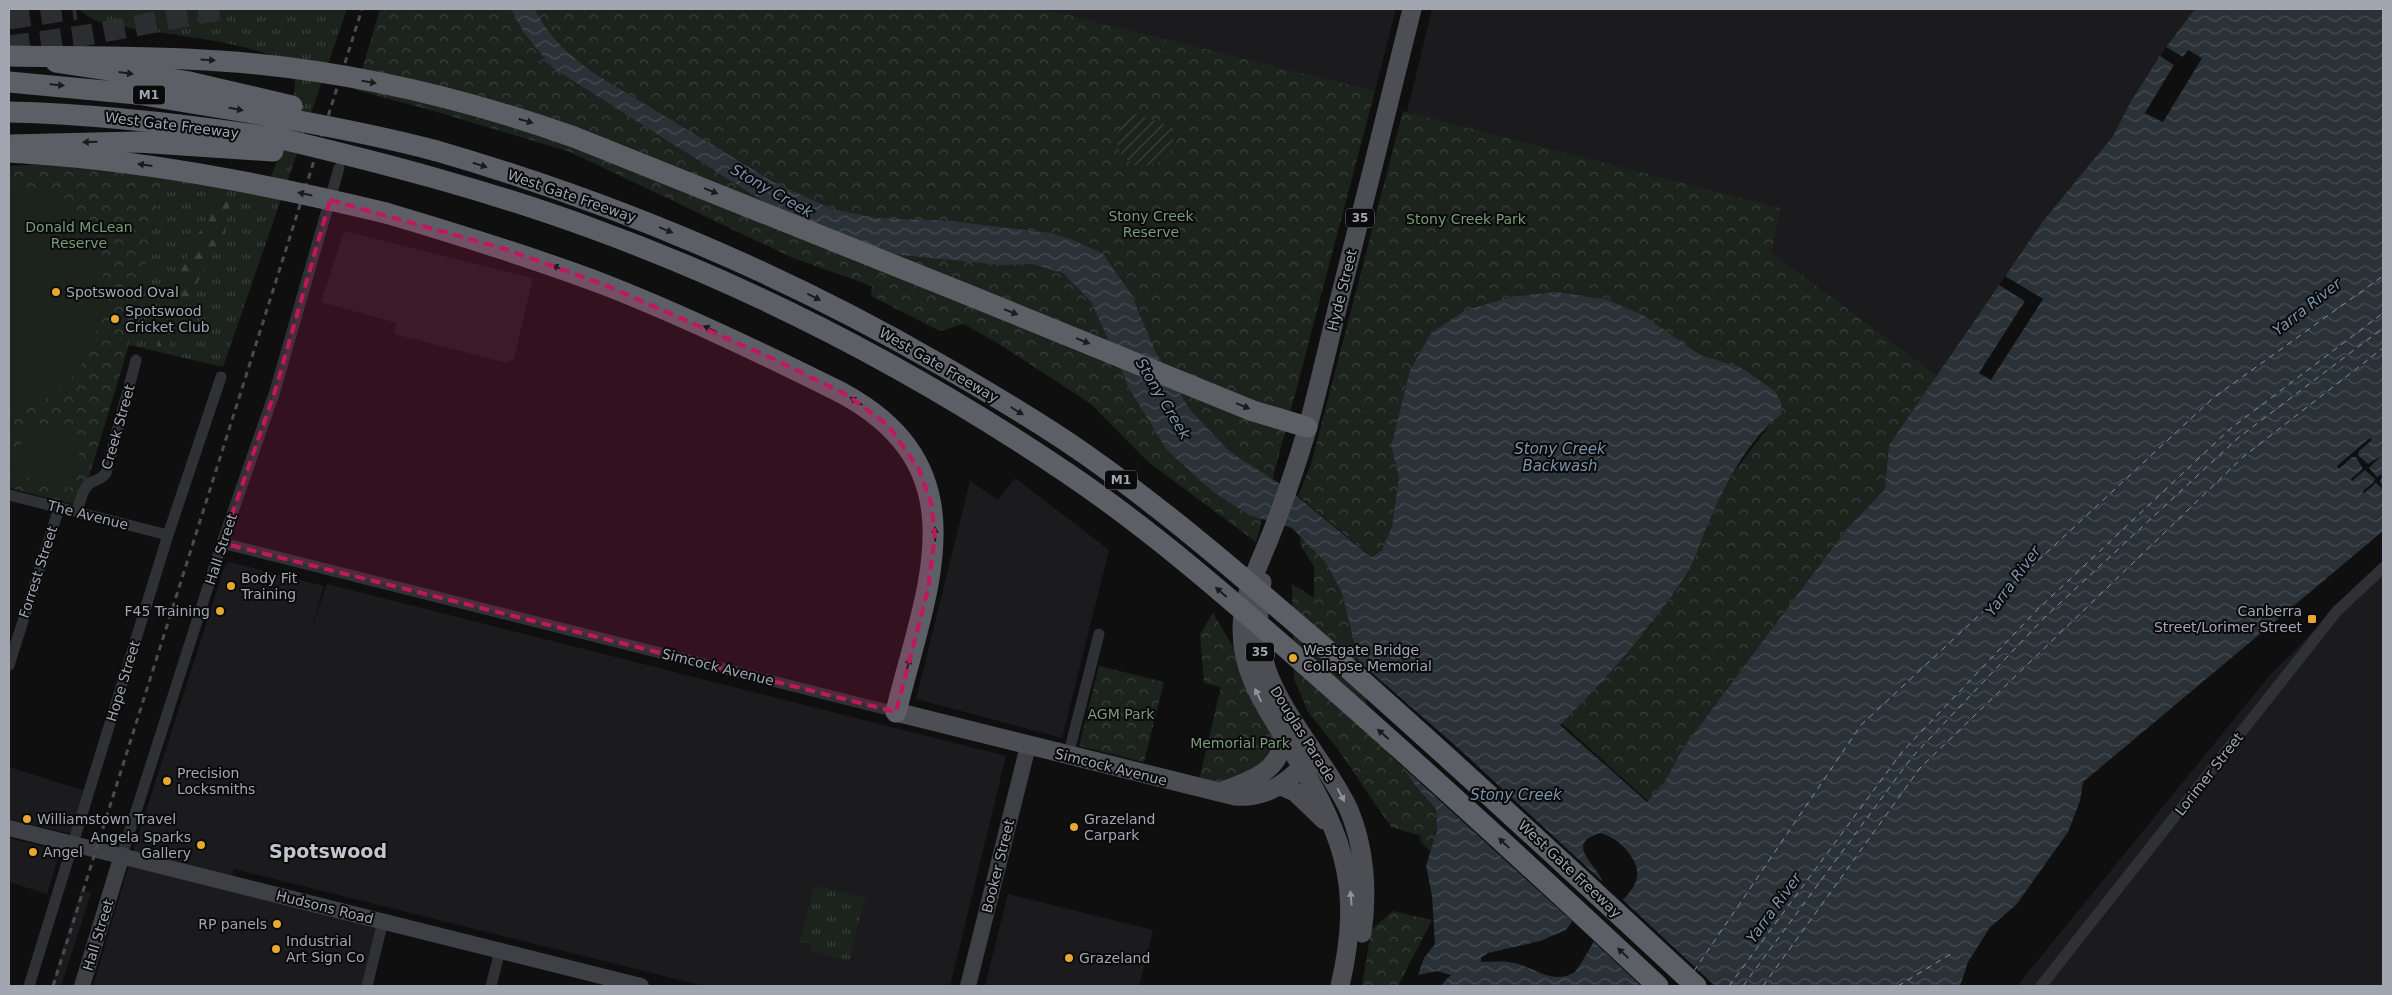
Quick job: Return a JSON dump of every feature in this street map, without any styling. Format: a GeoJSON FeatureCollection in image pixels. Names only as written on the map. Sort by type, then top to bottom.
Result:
{"type":"FeatureCollection","features":[{"type":"Feature","properties":{"kind":"highway"},"geometry":{"type":"LineString","coordinates":[[9,55],[159,57],[221,61],[352,78],[430,95],[532,123],[583,140],[1253,410],[1308,428]]}},
{"type":"Feature","properties":{"kind":"highway"},"geometry":{"type":"LineString","coordinates":[[9,55],[189,82],[290,113]]}},
{"type":"Feature","properties":{"kind":"highway","name":"West Gate Freeway"},"geometry":{"type":"LineString","coordinates":[[9,82],[128,92],[290,113],[433,150],[595,202],[714,249],[886,333],[981,388],[1082,452],[1218,557],[1450,758],[1696,986]]}},
{"type":"Feature","properties":{"kind":"highway","name":"West Gate Freeway"},"geometry":{"type":"LineString","coordinates":[[9,112],[81,114],[181,124],[426,175],[587,226],[704,272],[874,356],[968,410],[1068,473],[1209,582],[1432,777],[1658,986]]}},
{"type":"Feature","properties":{"kind":"highway"},"geometry":{"type":"LineString","coordinates":[[9,145],[138,142],[219,146],[280,146]]}},
{"type":"Feature","properties":{"kind":"highway"},"geometry":{"type":"LineString","coordinates":[[9,152],[140,164],[202,173],[313,195],[386,213],[502,248],[603,284],[697,323],[849,396],[864,406],[893,431],[910,453],[923,479],[931,503],[935,535],[928,590],[896,712]]}},
{"type":"Feature","properties":{"kind":"main road","name":"Hyde Street"},"geometry":{"type":"LineString","coordinates":[[1289,482],[1308,428],[1412,9]]}},
{"type":"Feature","properties":{"kind":"main road","name":"Douglas Parade"},"geometry":{"type":"LineString","coordinates":[[1289,482],[1246,600],[1243,620],[1243,643],[1252,682],[1265,709],[1284,737],[1304,760],[1335,784],[1349,811],[1362,859],[1365,892],[1364,921],[1358,954],[1347,986]]}},
{"type":"Feature","properties":{"kind":"main road","name":"Douglas Parade"},"geometry":{"type":"LineString","coordinates":[[1272,531],[1258,612],[1260,652],[1304,760],[1330,817],[1347,872],[1351,916],[1348,949],[1340,986]]}},
{"type":"Feature","properties":{"kind":"main road","name":"Simcock Avenue"},"geometry":{"type":"LineString","coordinates":[[896,712],[1068,756],[1218,791],[1250,796],[1280,786],[1304,760]]}},
{"type":"Feature","properties":{"kind":"main road"},"geometry":{"type":"LineString","coordinates":[[1218,791],[1266,772],[1280,753],[1284,737]]}},
{"type":"Feature","properties":{"kind":"main road","name":"Simcock Avenue"},"geometry":{"type":"LineString","coordinates":[[1218,791],[1265,782],[1304,760]]}},
{"type":"Feature","properties":{"kind":"main road"},"geometry":{"type":"LineString","coordinates":[[1280,786],[1291,790],[1316,811],[1328,826],[1341,848]]}},
{"type":"Feature","properties":{"kind":"street","name":"Hall Street"},"geometry":{"type":"LineString","coordinates":[[82,986],[222,543],[275,391],[339,168]]}},
{"type":"Feature","properties":{"kind":"street","name":"Creek Street"},"geometry":{"type":"LineString","coordinates":[[77,512],[84,490],[90,482],[103,478],[106,473],[136,360]]}},
{"type":"Feature","properties":{"kind":"street","name":"Hope Street"},"geometry":{"type":"LineString","coordinates":[[29,986],[168,535],[221,377]]}},
{"type":"Feature","properties":{"kind":"street","name":"The Avenue"},"geometry":{"type":"LineString","coordinates":[[9,495],[168,535]]}},
{"type":"Feature","properties":{"kind":"street","name":"Forrest Street"},"geometry":{"type":"LineString","coordinates":[[9,665],[59,508]]}},
{"type":"Feature","properties":{"kind":"street","name":"Simcock Avenue"},"geometry":{"type":"LineString","coordinates":[[222,543],[896,712]]}},
{"type":"Feature","properties":{"kind":"street","name":"Lorimer Street"},"geometry":{"type":"LineString","coordinates":[[2041,986],[2337,611],[2383,568]]}},
{"type":"Feature","properties":{"kind":"street"},"geometry":{"type":"LineString","coordinates":[[1068,756],[1099,634]]}},
{"type":"Feature","properties":{"kind":"street","name":"Booker Street"},"geometry":{"type":"LineString","coordinates":[[968,986],[1028,746]]}},
{"type":"Feature","properties":{"kind":"street","name":"Hudsons Road"},"geometry":{"type":"LineString","coordinates":[[9,828],[500,951],[613,983],[641,986]]}},
{"type":"Feature","properties":{"kind":"street"},"geometry":{"type":"LineString","coordinates":[[368,986],[383,922]]}},
{"type":"Feature","properties":{"kind":"street"},"geometry":{"type":"LineString","coordinates":[[492,986],[500,951]]}},
{"type":"Feature","properties":{"kind":"highlighted area"},"geometry":{"type":"Polygon","coordinates":[[[330,200],[502,248],[603,284],[774,359],[849,396],[888,425],[919,469],[931,503],[935,535],[928,590],[896,712],[222,543],[275,391],[330,200]]]}},
{"type":"Feature","properties":{"kind":"shaded area"},"geometry":{"type":"Polygon","coordinates":[[[1045,9],[1396,9],[1375,91],[1045,9]]]}},
{"type":"Feature","properties":{"kind":"shaded area"},"geometry":{"type":"Polygon","coordinates":[[[1432,9],[2195,9],[2163,51],[2131,101],[2113,136],[2043,221],[1937,375],[1771,252],[1780,208],[1407,112],[1432,9]]]}},
{"type":"Feature","properties":{"kind":"shaded area"},"geometry":{"type":"Polygon","coordinates":[[[344,231],[533,278],[514,359],[507,363],[394,334],[396,323],[321,302],[344,231]]]}},
{"type":"Feature","properties":{"kind":"shaded area"},"geometry":{"type":"Polygon","coordinates":[[[1015,478],[1109,550],[1062,738],[916,699],[970,481],[998,500],[1015,478]]]}},
{"type":"Feature","properties":{"kind":"shaded area"},"geometry":{"type":"Polygon","coordinates":[[[230,562],[324,586],[310,633],[327,584],[1006,756],[950,986],[704,986],[234,869],[228,888],[378,926],[364,986],[93,986],[129,864],[224,568],[230,562]]]}},
{"type":"Feature","properties":{"kind":"shaded area"},"geometry":{"type":"Polygon","coordinates":[[[2383,562],[2383,986],[2017,986],[2270,675],[2383,562]]]}},
{"type":"Feature","properties":{"kind":"shaded area"},"geometry":{"type":"Polygon","coordinates":[[[9,767],[85,791],[72,834],[9,819],[9,767]]]}},
{"type":"Feature","properties":{"kind":"shaded area"},"geometry":{"type":"Polygon","coordinates":[[[9,838],[60,851],[47,894],[9,882],[9,838]]]}},
{"type":"Feature","properties":{"kind":"shaded area"},"geometry":{"type":"Polygon","coordinates":[[[81,890],[91,893],[61,986],[51,986],[81,890]]]}},
{"type":"Feature","properties":{"kind":"shaded area","name":"Grazeland"},"geometry":{"type":"Polygon","coordinates":[[[1008,894],[1153,930],[1139,986],[985,986],[1008,894]]]}},
{"type":"Feature","properties":{"kind":"green space"},"geometry":{"type":"Polygon","coordinates":[[[78,9],[347,9],[223,367],[129,345],[166,165],[271,177],[289,122],[295,79],[292,70],[279,60],[258,51],[231,44],[116,26],[94,20],[78,9]]]}},
{"type":"Feature","properties":{"kind":"green space","name":"Stony Creek Reserve"},"geometry":{"type":"Polygon","coordinates":[[[380,9],[1045,9],[1375,91],[1256,542],[1147,461],[1091,404],[999,344],[964,324],[940,331],[871,296],[872,286],[793,258],[570,152],[356,90],[380,9]]]}},
{"type":"Feature","properties":{"kind":"green space","name":"Stony Creek Park"},"geometry":{"type":"Polygon","coordinates":[[[1403,111],[1781,208],[1771,252],[1937,375],[1889,445],[1885,489],[1845,531],[1683,748],[1665,781],[1648,801],[1559,721],[1571,714],[1651,625],[1734,472],[1772,422],[1782,414],[1740,367],[1700,355],[1672,337],[1464,311],[1431,333],[1410,370],[1391,445],[1399,477],[1392,526],[1382,550],[1371,556],[1298,496],[1311,464],[1403,111]]]}},
{"type":"Feature","properties":{"kind":"green space"},"geometry":{"type":"Polygon","coordinates":[[[1133,113],[1170,126],[1173,142],[1169,154],[1160,162],[1148,165],[1136,164],[1126,159],[1119,149],[1118,134],[1121,124],[1133,113]]]}},
{"type":"Feature","properties":{"kind":"green space","name":"Donald McLean Reserve"},"geometry":{"type":"Polygon","coordinates":[[[66,163],[166,165],[129,345],[80,506],[9,488],[9,166],[66,163]]]}},
{"type":"Feature","properties":{"kind":"green space","name":"Spotswood Oval"},"geometry":{"type":"Polygon","coordinates":[[[9,187],[35,189],[50,195],[78,215],[96,244],[103,278],[101,314],[90,348],[71,378],[43,400],[9,411],[9,187]]]}},
{"type":"Feature","properties":{"kind":"green space"},"geometry":{"type":"Polygon","coordinates":[[[214,197],[222,197],[230,201],[225,234],[194,288],[168,348],[163,352],[157,349],[157,344],[172,311],[178,276],[197,235],[204,227],[214,197]]]}},
{"type":"Feature","properties":{"kind":"green space"},"geometry":{"type":"Polygon","coordinates":[[[27,422],[84,436],[70,488],[13,474],[27,422]]]}},
{"type":"Feature","properties":{"kind":"green space"},"geometry":{"type":"Polygon","coordinates":[[[1301,537],[1326,563],[1342,593],[1358,654],[1419,790],[1436,809],[1437,832],[1432,853],[1420,841],[1421,836],[1391,827],[1337,748],[1308,712],[1294,679],[1292,584],[1314,598],[1314,567],[1300,544],[1301,537]]]}},
{"type":"Feature","properties":{"kind":"green space","name":"Memorial Park"},"geometry":{"type":"Polygon","coordinates":[[[1213,613],[1238,655],[1275,737],[1269,760],[1236,778],[1220,782],[1199,780],[1221,687],[1204,683],[1200,634],[1213,613]]]}},
{"type":"Feature","properties":{"kind":"green space","name":"AGM Park"},"geometry":{"type":"Polygon","coordinates":[[[1099,666],[1164,682],[1144,762],[1079,746],[1099,666]]]}},
{"type":"Feature","properties":{"kind":"green space"},"geometry":{"type":"Polygon","coordinates":[[[814,885],[865,898],[849,961],[810,951],[811,944],[800,942],[814,885]]]}},
{"type":"Feature","properties":{"kind":"green space"},"geometry":{"type":"Polygon","coordinates":[[[1393,911],[1432,920],[1398,986],[1362,986],[1371,930],[1393,911]]]}},
{"type":"Feature","properties":{"kind":"water"},"geometry":{"type":"Polygon","coordinates":[[[511,9],[534,9],[560,45],[595,74],[775,183],[832,209],[876,218],[950,221],[1050,233],[1073,240],[1103,254],[1131,294],[1155,351],[1190,410],[1230,452],[1288,489],[1371,557],[1382,550],[1392,526],[1399,477],[1391,446],[1410,370],[1431,333],[1464,311],[1511,297],[1556,292],[1608,300],[1643,315],[1700,355],[1740,367],[1775,391],[1781,402],[1782,414],[1757,438],[1736,467],[1727,483],[1691,565],[1657,616],[1594,690],[1560,725],[1647,802],[1665,781],[1683,748],[1845,531],[1885,489],[1889,445],[2043,221],[2113,136],[2131,101],[2163,51],[2195,9],[2383,9],[2383,531],[2083,782],[2080,801],[2068,832],[2016,905],[1990,927],[1968,962],[1960,986],[1440,986],[1451,975],[1437,971],[1418,975],[1424,958],[1435,944],[1432,896],[1426,865],[1437,832],[1436,809],[1419,790],[1376,731],[1342,593],[1326,563],[1292,528],[1249,515],[1212,491],[1167,450],[1130,390],[1092,303],[1076,286],[1063,273],[1032,264],[1001,265],[854,250],[826,241],[553,68],[524,33],[511,9]],[[1600,833],[1584,842],[1585,854],[1602,880],[1566,930],[1540,941],[1488,953],[1481,958],[1481,962],[1517,964],[1558,977],[1575,972],[1606,920],[1632,889],[1636,881],[1635,863],[1628,852],[1616,840],[1600,833]]]}},
{"type":"Feature","properties":{"kind":"pier"},"geometry":{"type":"Polygon","coordinates":[[[2166,47],[2183,57],[2188,50],[2202,58],[2163,122],[2145,113],[2174,65],[2160,56],[2166,47]]]}},
{"type":"Feature","properties":{"kind":"pier"},"geometry":{"type":"Polygon","coordinates":[[[2005,276],[2043,299],[1991,380],[1979,373],[2025,301],[1999,285],[2005,276]]]}},
{"type":"Feature","properties":{"kind":"pier"},"geometry":{"type":"Polygon","coordinates":[[[2370,438],[2372,440],[2359,451],[2358,455],[2368,464],[2382,455],[2369,468],[2377,477],[2383,474],[2380,481],[2383,489],[2376,483],[2364,493],[2362,492],[2375,479],[2365,470],[2352,481],[2351,479],[2363,469],[2356,457],[2352,457],[2339,469],[2337,466],[2370,438]]]}},
{"type":"Feature","properties":{"kind":"pier"},"geometry":{"type":"Polygon","coordinates":[[[1355,658],[1458,748],[1604,883],[1574,923],[1392,757],[1374,732],[1355,658]]]}},
{"type":"Feature","properties":{"kind":"pier"},"geometry":{"type":"Polygon","coordinates":[[[1622,899],[1715,986],[1641,986],[1592,940],[1605,916],[1622,899]]]}},
{"type":"Feature","properties":{"kind":"ferry route"},"geometry":{"type":"LineString","coordinates":[[1694,971],[1861,725],[2213,398],[2383,276]]}},
{"type":"Feature","properties":{"kind":"ferry route"},"geometry":{"type":"LineString","coordinates":[[1729,986],[1902,752],[2036,611],[2230,429],[2383,313]]}},
{"type":"Feature","properties":{"kind":"ferry route"},"geometry":{"type":"LineString","coordinates":[[1743,986],[1912,757],[2045,617],[2238,438],[2383,328]]}},
{"type":"Feature","properties":{"kind":"ferry route"},"geometry":{"type":"LineString","coordinates":[[1763,986],[1920,768],[2243,457],[2383,348]]}},
{"type":"Feature","properties":{"kind":"ferry route"},"geometry":{"type":"LineString","coordinates":[[1898,986],[1954,952]]}},
{"type":"Feature","properties":{"kind":"tunnel"},"geometry":{"type":"LineString","coordinates":[[9,19],[76,9]]}},
{"type":"Feature","properties":{"kind":"tunnel"},"geometry":{"type":"LineString","coordinates":[[9,46],[87,35],[224,9]]}},
{"type":"Feature","properties":{"kind":"railway"},"geometry":{"type":"LineString","coordinates":[[53,986],[362,9]]}},
{"type":"Feature","properties":{"kind":"place","name":"Spotswood Oval"},"geometry":{"type":"Point","coordinates":[56,292]}},
{"type":"Feature","properties":{"kind":"place","name":"Spotswood Cricket Club"},"geometry":{"type":"Point","coordinates":[115,319]}},
{"type":"Feature","properties":{"kind":"place","name":"Body Fit Training"},"geometry":{"type":"Point","coordinates":[231,586]}},
{"type":"Feature","properties":{"kind":"place","name":"F45 Training"},"geometry":{"type":"Point","coordinates":[220,611]}},
{"type":"Feature","properties":{"kind":"place","name":"Canberra Street/Lorimer Street"},"geometry":{"type":"Point","coordinates":[2312,619]}},
{"type":"Feature","properties":{"kind":"place","name":"Westgate Bridge Collapse Memorial"},"geometry":{"type":"Point","coordinates":[1293,658]}},
{"type":"Feature","properties":{"kind":"place","name":"Precision Locksmiths"},"geometry":{"type":"Point","coordinates":[167,781]}},
{"type":"Feature","properties":{"kind":"place","name":"Williamstown Travel"},"geometry":{"type":"Point","coordinates":[27,819]}},
{"type":"Feature","properties":{"kind":"place","name":"Grazeland Carpark"},"geometry":{"type":"Point","coordinates":[1074,827]}},
{"type":"Feature","properties":{"kind":"place","name":"Angela Sparks Gallery"},"geometry":{"type":"Point","coordinates":[201,845]}},
{"type":"Feature","properties":{"kind":"place","name":"Angel"},"geometry":{"type":"Point","coordinates":[33,852]}},
{"type":"Feature","properties":{"kind":"place","name":"RP panels"},"geometry":{"type":"Point","coordinates":[277,924]}},
{"type":"Feature","properties":{"kind":"place","name":"Industrial Art Sign Co"},"geometry":{"type":"Point","coordinates":[276,949]}},
{"type":"Feature","properties":{"kind":"place","name":"Grazeland"},"geometry":{"type":"Point","coordinates":[1069,958]}},
{"type":"Feature","properties":{"kind":"district","name":"Spotswood"},"geometry":{"type":"Point","coordinates":[328,851]}},
{"type":"Feature","properties":{"kind":"water label","name":"Stony Creek"},"geometry":{"type":"Point","coordinates":[772,191]}},
{"type":"Feature","properties":{"kind":"water label","name":"Yarra River"},"geometry":{"type":"Point","coordinates":[2307,307]}},
{"type":"Feature","properties":{"kind":"water label","name":"Stony Creek"},"geometry":{"type":"Point","coordinates":[1163,399]}},
{"type":"Feature","properties":{"kind":"water label","name":"Stony Creek Backwash"},"geometry":{"type":"Point","coordinates":[1560,458]}},
{"type":"Feature","properties":{"kind":"water label","name":"Yarra River"},"geometry":{"type":"Point","coordinates":[2013,581]}},
{"type":"Feature","properties":{"kind":"water label","name":"Stony Creek"},"geometry":{"type":"Point","coordinates":[1516,795]}},
{"type":"Feature","properties":{"kind":"water label","name":"Yarra River"},"geometry":{"type":"Point","coordinates":[1774,908]}}]}
